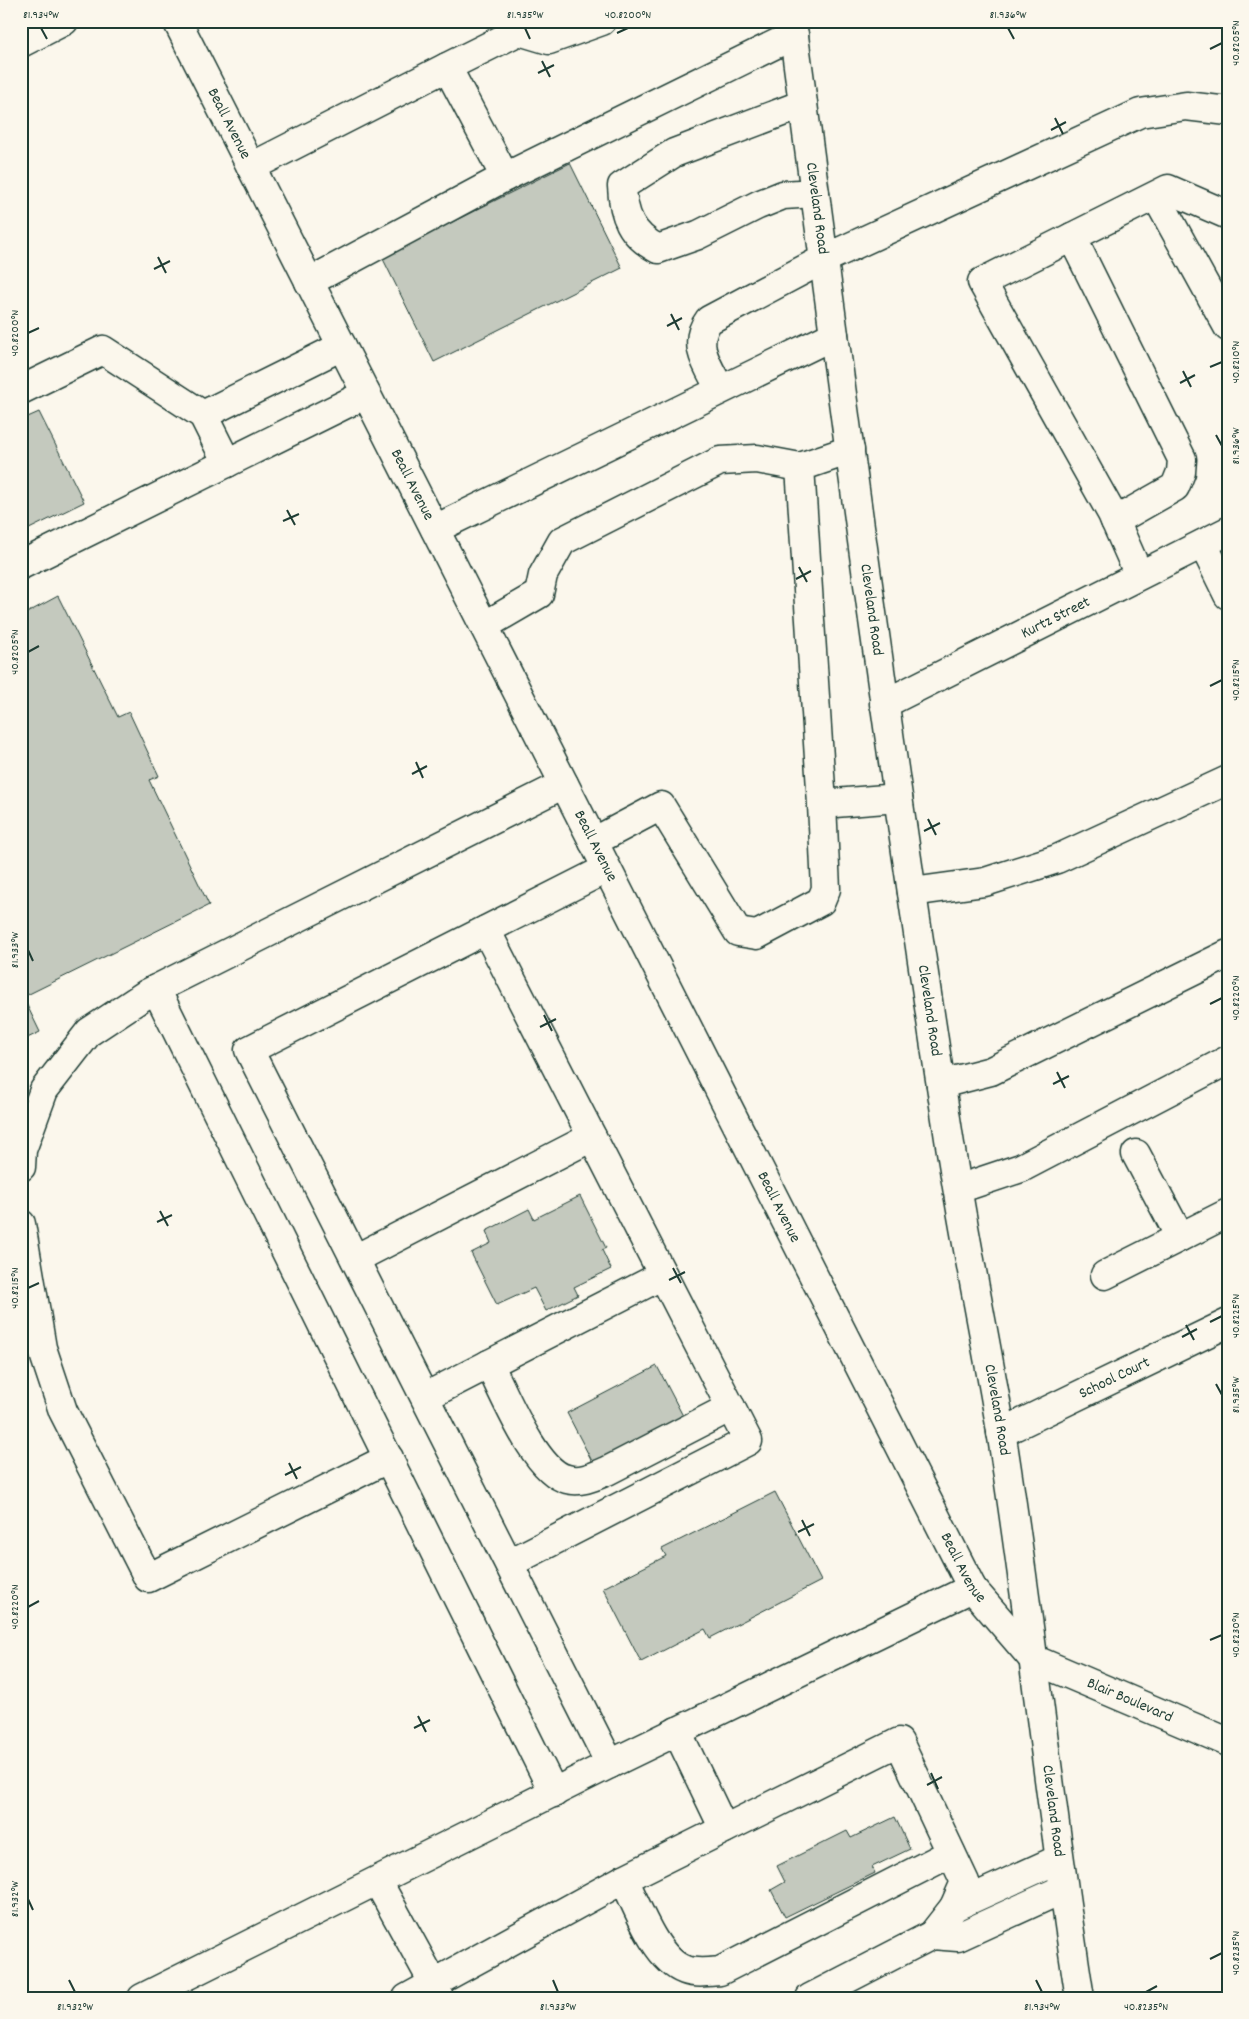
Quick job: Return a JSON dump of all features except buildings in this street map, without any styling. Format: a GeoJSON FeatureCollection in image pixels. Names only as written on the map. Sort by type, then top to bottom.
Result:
{"type":"FeatureCollection","features":[{"type":"Feature","properties":{"kind":"street"},"geometry":{"type":"LineString","coordinates":[[21,43],[64,21]]}},
{"type":"Feature","properties":{"kind":"street","name":"Beall Avenue"},"geometry":{"type":"LineString","coordinates":[[177,21],[972,1588],[1033,1659]]}},
{"type":"Feature","properties":{"kind":"street"},"geometry":{"type":"LineString","coordinates":[[251,167],[447,67],[516,26],[549,40],[595,24]]}},
{"type":"Feature","properties":{"kind":"street"},"geometry":{"type":"LineString","coordinates":[[309,282],[505,177],[793,28]]}},
{"type":"Feature","properties":{"kind":"street","name":"Cleveland Road"},"geometry":{"type":"LineString","coordinates":[[793,28],[884,704],[941,1084],[1001,1433],[1063,1889],[1080,1998]]}},
{"type":"Feature","properties":{"kind":"street"},"geometry":{"type":"LineString","coordinates":[[447,67],[505,177]]}},
{"type":"Feature","properties":{"kind":"street"},"geometry":{"type":"LineString","coordinates":[[803,104],[674,153],[622,186],[622,208],[641,240],[658,249],[698,235],[758,205],[783,195],[815,193]]}},
{"type":"Feature","properties":{"kind":"street"},"geometry":{"type":"LineString","coordinates":[[720,389],[704,358],[701,343],[702,329],[709,320],[824,259],[1140,113],[1186,106],[1228,111]]}},
{"type":"Feature","properties":{"kind":"street"},"geometry":{"type":"LineString","coordinates":[[1139,576],[1115,521],[982,282],[1168,190],[1228,215]]}},
{"type":"Feature","properties":{"kind":"street"},"geometry":{"type":"LineString","coordinates":[[1156,196],[1228,327]]}},
{"type":"Feature","properties":{"kind":"street"},"geometry":{"type":"LineString","coordinates":[[1072,237],[1182,459],[1181,472],[1175,486],[1115,521]]}},
{"type":"Feature","properties":{"kind":"street"},"geometry":{"type":"LineString","coordinates":[[435,530],[720,389],[834,335]]}},
{"type":"Feature","properties":{"kind":"street"},"geometry":{"type":"LineString","coordinates":[[203,415],[342,346]]}},
{"type":"Feature","properties":{"kind":"street"},"geometry":{"type":"LineString","coordinates":[[21,390],[103,350],[203,415],[227,463]]}},
{"type":"Feature","properties":{"kind":"street"},"geometry":{"type":"LineString","coordinates":[[21,565],[366,394]]}},
{"type":"Feature","properties":{"kind":"street"},"geometry":{"type":"LineString","coordinates":[[484,626],[539,594],[543,575],[562,541],[720,461],[757,459],[800,467],[850,450]]}},
{"type":"Feature","properties":{"kind":"street"},"geometry":{"type":"LineString","coordinates":[[593,842],[661,806],[738,932],[757,935],[821,901],[826,889],[822,804],[800,467]]}},
{"type":"Feature","properties":{"kind":"street","name":"Kurtz Street"},"geometry":{"type":"LineString","coordinates":[[884,704],[1228,531]]}},
{"type":"Feature","properties":{"kind":"street"},"geometry":{"type":"LineString","coordinates":[[1203,544],[1228,594]]}},
{"type":"Feature","properties":{"kind":"street"},"geometry":{"type":"LineString","coordinates":[[912,892],[985,882],[1057,859],[1228,780]]}},
{"type":"Feature","properties":{"kind":"street"},"geometry":{"type":"LineString","coordinates":[[21,1167],[22,1150],[44,1090],[89,1032],[156,989],[564,784]]}},
{"type":"Feature","properties":{"kind":"street"},"geometry":{"type":"LineString","coordinates":[[822,804],[898,798]]}},
{"type":"Feature","properties":{"kind":"street"},"geometry":{"type":"LineString","coordinates":[[606,869],[249,1050],[510,1562],[610,1764]]}},
{"type":"Feature","properties":{"kind":"street"},"geometry":{"type":"LineString","coordinates":[[486,930],[748,1441],[510,1562]]}},
{"type":"Feature","properties":{"kind":"street"},"geometry":{"type":"LineString","coordinates":[[941,1084],[991,1071],[1228,954]]}},
{"type":"Feature","properties":{"kind":"street"},"geometry":{"type":"LineString","coordinates":[[156,989],[554,1792]]}},
{"type":"Feature","properties":{"kind":"street"},"geometry":{"type":"LineString","coordinates":[[958,1189],[1021,1168],[1228,1060]]}},
{"type":"Feature","properties":{"kind":"street"},"geometry":{"type":"LineString","coordinates":[[355,1259],[592,1137]]}},
{"type":"Feature","properties":{"kind":"street"},"geometry":{"type":"LineString","coordinates":[[1136,1154],[1180,1237]]}},
{"type":"Feature","properties":{"kind":"street"},"geometry":{"type":"LineString","coordinates":[[1105,1275],[1228,1213]]}},
{"type":"Feature","properties":{"kind":"street"},"geometry":{"type":"LineString","coordinates":[[21,1224],[42,1348],[63,1411],[148,1578],[389,1458]]}},
{"type":"Feature","properties":{"kind":"street"},"geometry":{"type":"LineString","coordinates":[[425,1397],[663,1275]]}},
{"type":"Feature","properties":{"kind":"street","name":"School Court"},"geometry":{"type":"LineString","coordinates":[[1001,1433],[1228,1323]]}},
{"type":"Feature","properties":{"kind":"street"},"geometry":{"type":"LineString","coordinates":[[489,1364],[537,1456],[550,1471],[567,1479],[589,1479],[731,1407]]}},
{"type":"Feature","properties":{"kind":"street"},"geometry":{"type":"LineString","coordinates":[[142,1998],[378,1882],[610,1764],[972,1588]]}},
{"type":"Feature","properties":{"kind":"street","name":"Blair Boulevard"},"geometry":{"type":"LineString","coordinates":[[1033,1659],[1228,1742]]}},
{"type":"Feature","properties":{"kind":"street"},"geometry":{"type":"LineString","coordinates":[[677,1731],[724,1829]]}},
{"type":"Feature","properties":{"kind":"street"},"geometry":{"type":"LineString","coordinates":[[407,1998],[436,1991],[624,1879],[899,1742],[965,1882],[954,1907],[932,1935],[810,1998]]}},
{"type":"Feature","properties":{"kind":"street"},"geometry":{"type":"LineString","coordinates":[[624,1879],[656,1942],[670,1962],[686,1971],[702,1973],[720,1971],[951,1853]]}},
{"type":"Feature","properties":{"kind":"street"},"geometry":{"type":"LineString","coordinates":[[954,1907],[1059,1859]]}},
{"type":"Feature","properties":{"kind":"street"},"geometry":{"type":"LineString","coordinates":[[378,1882],[436,1991]]}},
{"type":"Feature","properties":{"kind":"street"},"geometry":{"type":"LineString","coordinates":[[932,1935],[958,1937],[1063,1889]]}}]}
